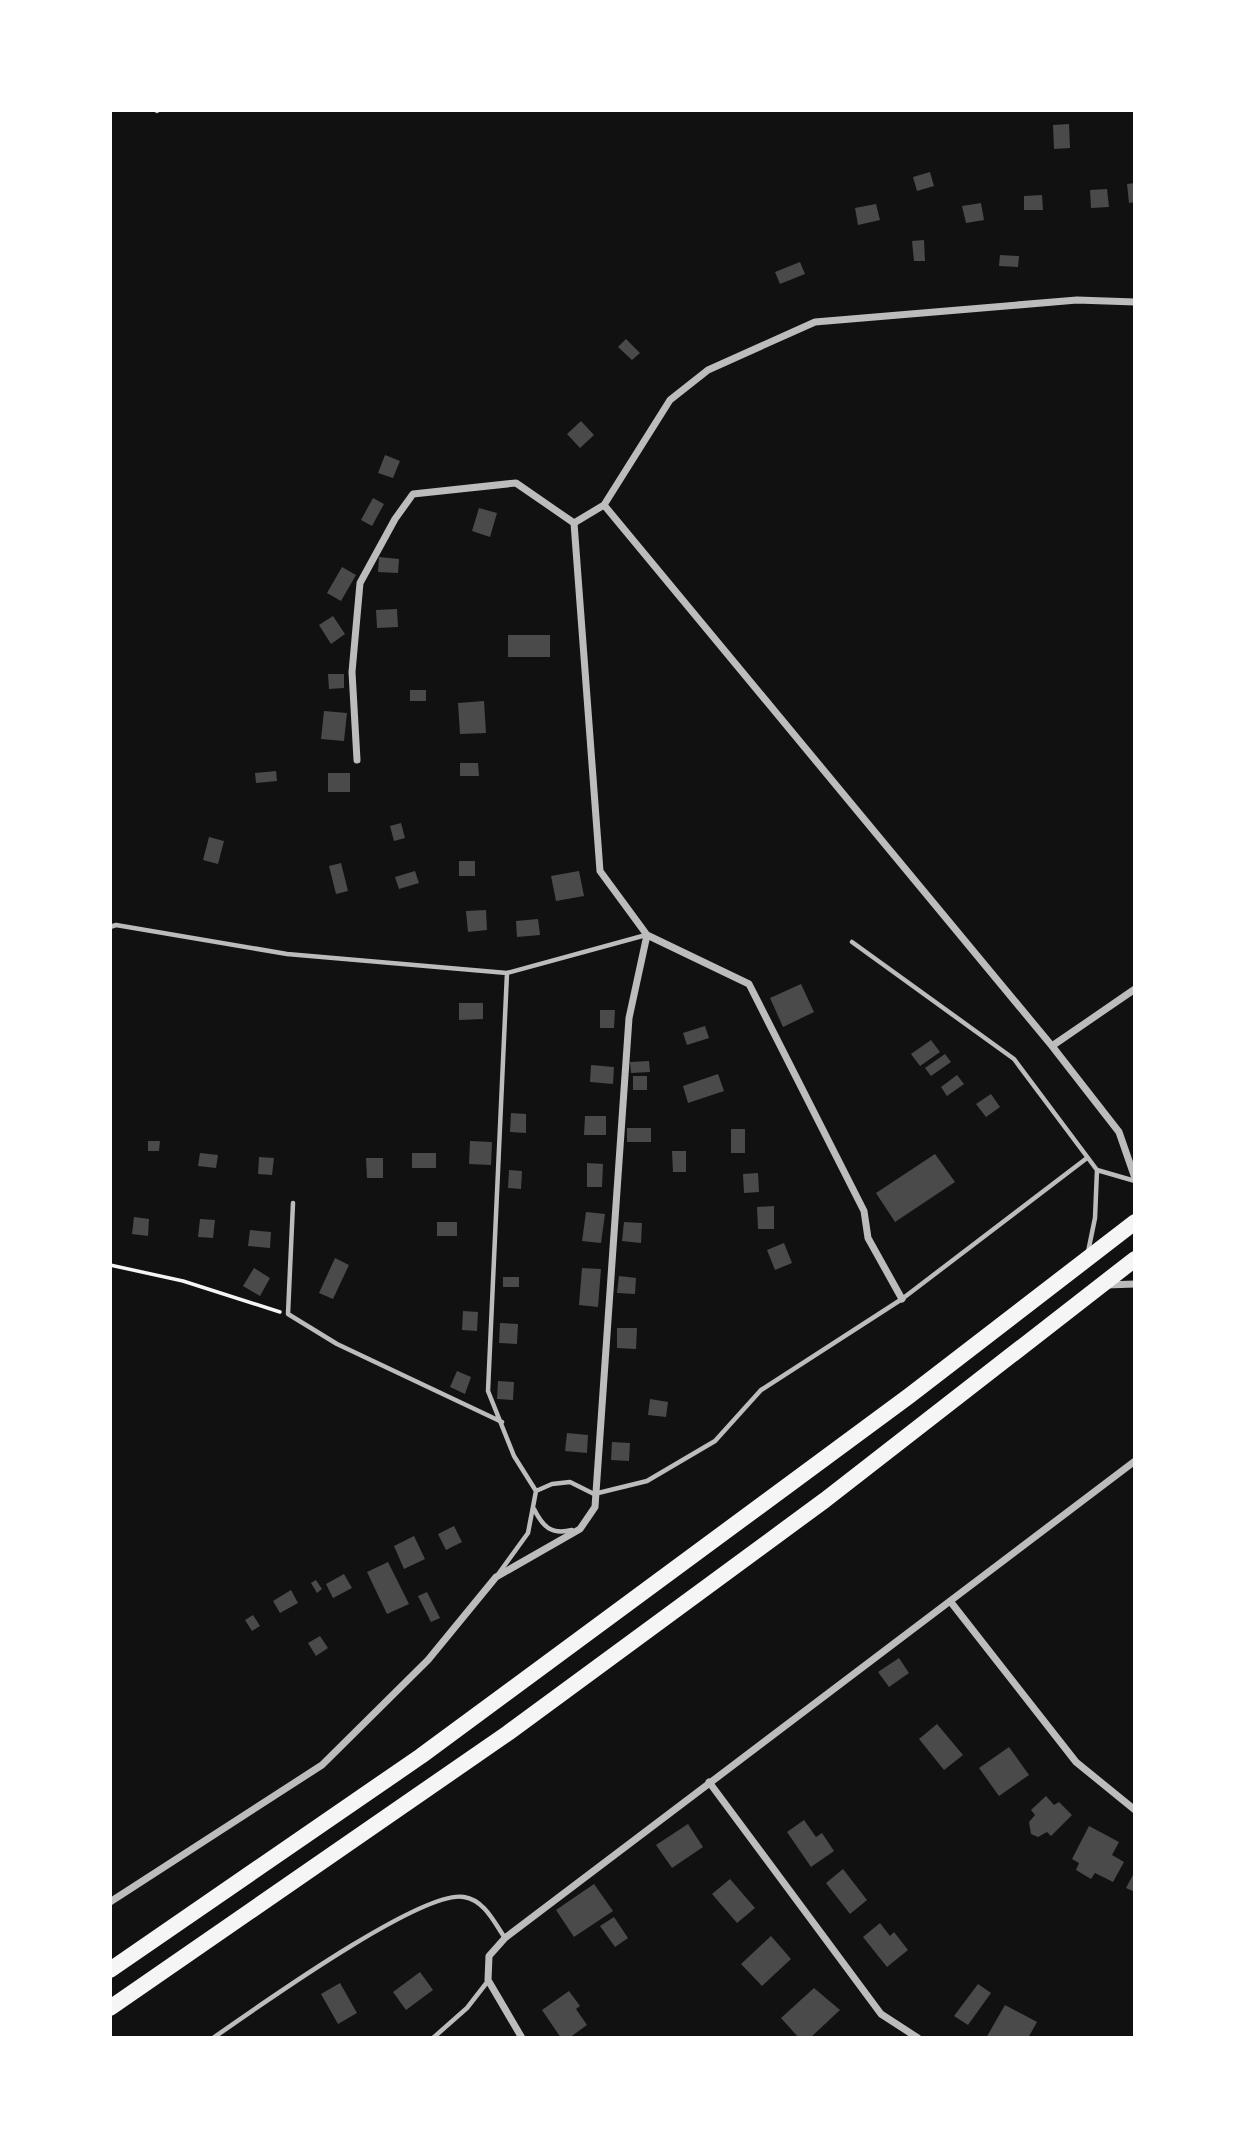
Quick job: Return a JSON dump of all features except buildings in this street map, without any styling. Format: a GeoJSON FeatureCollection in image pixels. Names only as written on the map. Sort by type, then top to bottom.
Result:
{"type":"FeatureCollection","features":[{"type":"Feature","properties":{"kind":"main road"},"geometry":{"type":"LineString","coordinates":[[110,1970],[421,1756],[830,1455],[1135,1222]]}},
{"type":"Feature","properties":{"kind":"main road"},"geometry":{"type":"LineString","coordinates":[[110,2008],[508,1733],[825,1500],[1135,1259]]}},
{"type":"Feature","properties":{"kind":"street"},"geometry":{"type":"LineString","coordinates":[[575,523],[604,505],[670,400],[708,370],[815,322],[1077,300],[1135,302]]}},
{"type":"Feature","properties":{"kind":"street"},"geometry":{"type":"LineString","coordinates":[[357,760],[352,672],[360,583],[395,519],[413,494],[516,484],[575,523]]}},
{"type":"Feature","properties":{"kind":"street"},"geometry":{"type":"LineString","coordinates":[[604,505],[1052,1046],[1119,1132],[1135,1179]]}},
{"type":"Feature","properties":{"kind":"street"},"geometry":{"type":"LineString","coordinates":[[575,523],[600,871],[647,935],[749,984],[864,1211],[868,1238],[902,1299]]}},
{"type":"Feature","properties":{"kind":"street"},"geometry":{"type":"LineString","coordinates":[[110,1902],[322,1765],[429,1660],[496,1577],[580,1529],[594,1507],[629,1018],[647,935]]}},
{"type":"Feature","properties":{"kind":"street"},"geometry":{"type":"LineString","coordinates":[[1052,1046],[1135,989]]}},
{"type":"Feature","properties":{"kind":"street"},"geometry":{"type":"LineString","coordinates":[[1101,1285],[1135,1284]]}},
{"type":"Feature","properties":{"kind":"street"},"geometry":{"type":"LineString","coordinates":[[522,2038],[488,1980],[489,1956],[505,1938],[1135,1461]]}},
{"type":"Feature","properties":{"kind":"street"},"geometry":{"type":"LineString","coordinates":[[950,1601],[1076,1762],[1135,1810]]}},
{"type":"Feature","properties":{"kind":"street"},"geometry":{"type":"LineString","coordinates":[[709,1782],[881,2014],[918,2038]]}},
{"type":"Feature","properties":{"kind":"lane"},"geometry":{"type":"LineString","coordinates":[[110,927],[116,925],[287,954],[507,974],[647,935]]}},
{"type":"Feature","properties":{"kind":"lane"},"geometry":{"type":"LineString","coordinates":[[852,942],[1014,1059],[1097,1170],[1135,1179]]}},
{"type":"Feature","properties":{"kind":"lane"},"geometry":{"type":"LineString","coordinates":[[496,1577],[528,1533],[536,1491],[514,1456],[488,1391],[507,974]]}},
{"type":"Feature","properties":{"kind":"lane"},"geometry":{"type":"LineString","coordinates":[[536,1491],[552,1484],[570,1482],[594,1494],[647,1481],[715,1441],[761,1390],[902,1299],[1087,1158]]}},
{"type":"Feature","properties":{"kind":"lane"},"geometry":{"type":"LineString","coordinates":[[1086,1260],[1095,1218],[1097,1170]]}},
{"type":"Feature","properties":{"kind":"lane"},"geometry":{"type":"LineString","coordinates":[[293,1203],[288,1314],[337,1343],[502,1422]]}},
{"type":"Feature","properties":{"kind":"lane"},"geometry":{"type":"LineString","coordinates":[[534,1509],[543,1526],[558,1533],[580,1529]]}},
{"type":"Feature","properties":{"kind":"lane"},"geometry":{"type":"LineString","coordinates":[[213,2038],[340,1953],[433,1901],[463,1896],[481,1903],[505,1938]]}},
{"type":"Feature","properties":{"kind":"lane"},"geometry":{"type":"LineString","coordinates":[[433,2038],[467,2008],[488,1980]]}},
{"type":"Feature","properties":{"kind":"path"},"geometry":{"type":"LineString","coordinates":[[110,1265],[183,1281],[288,1314]]}}]}
